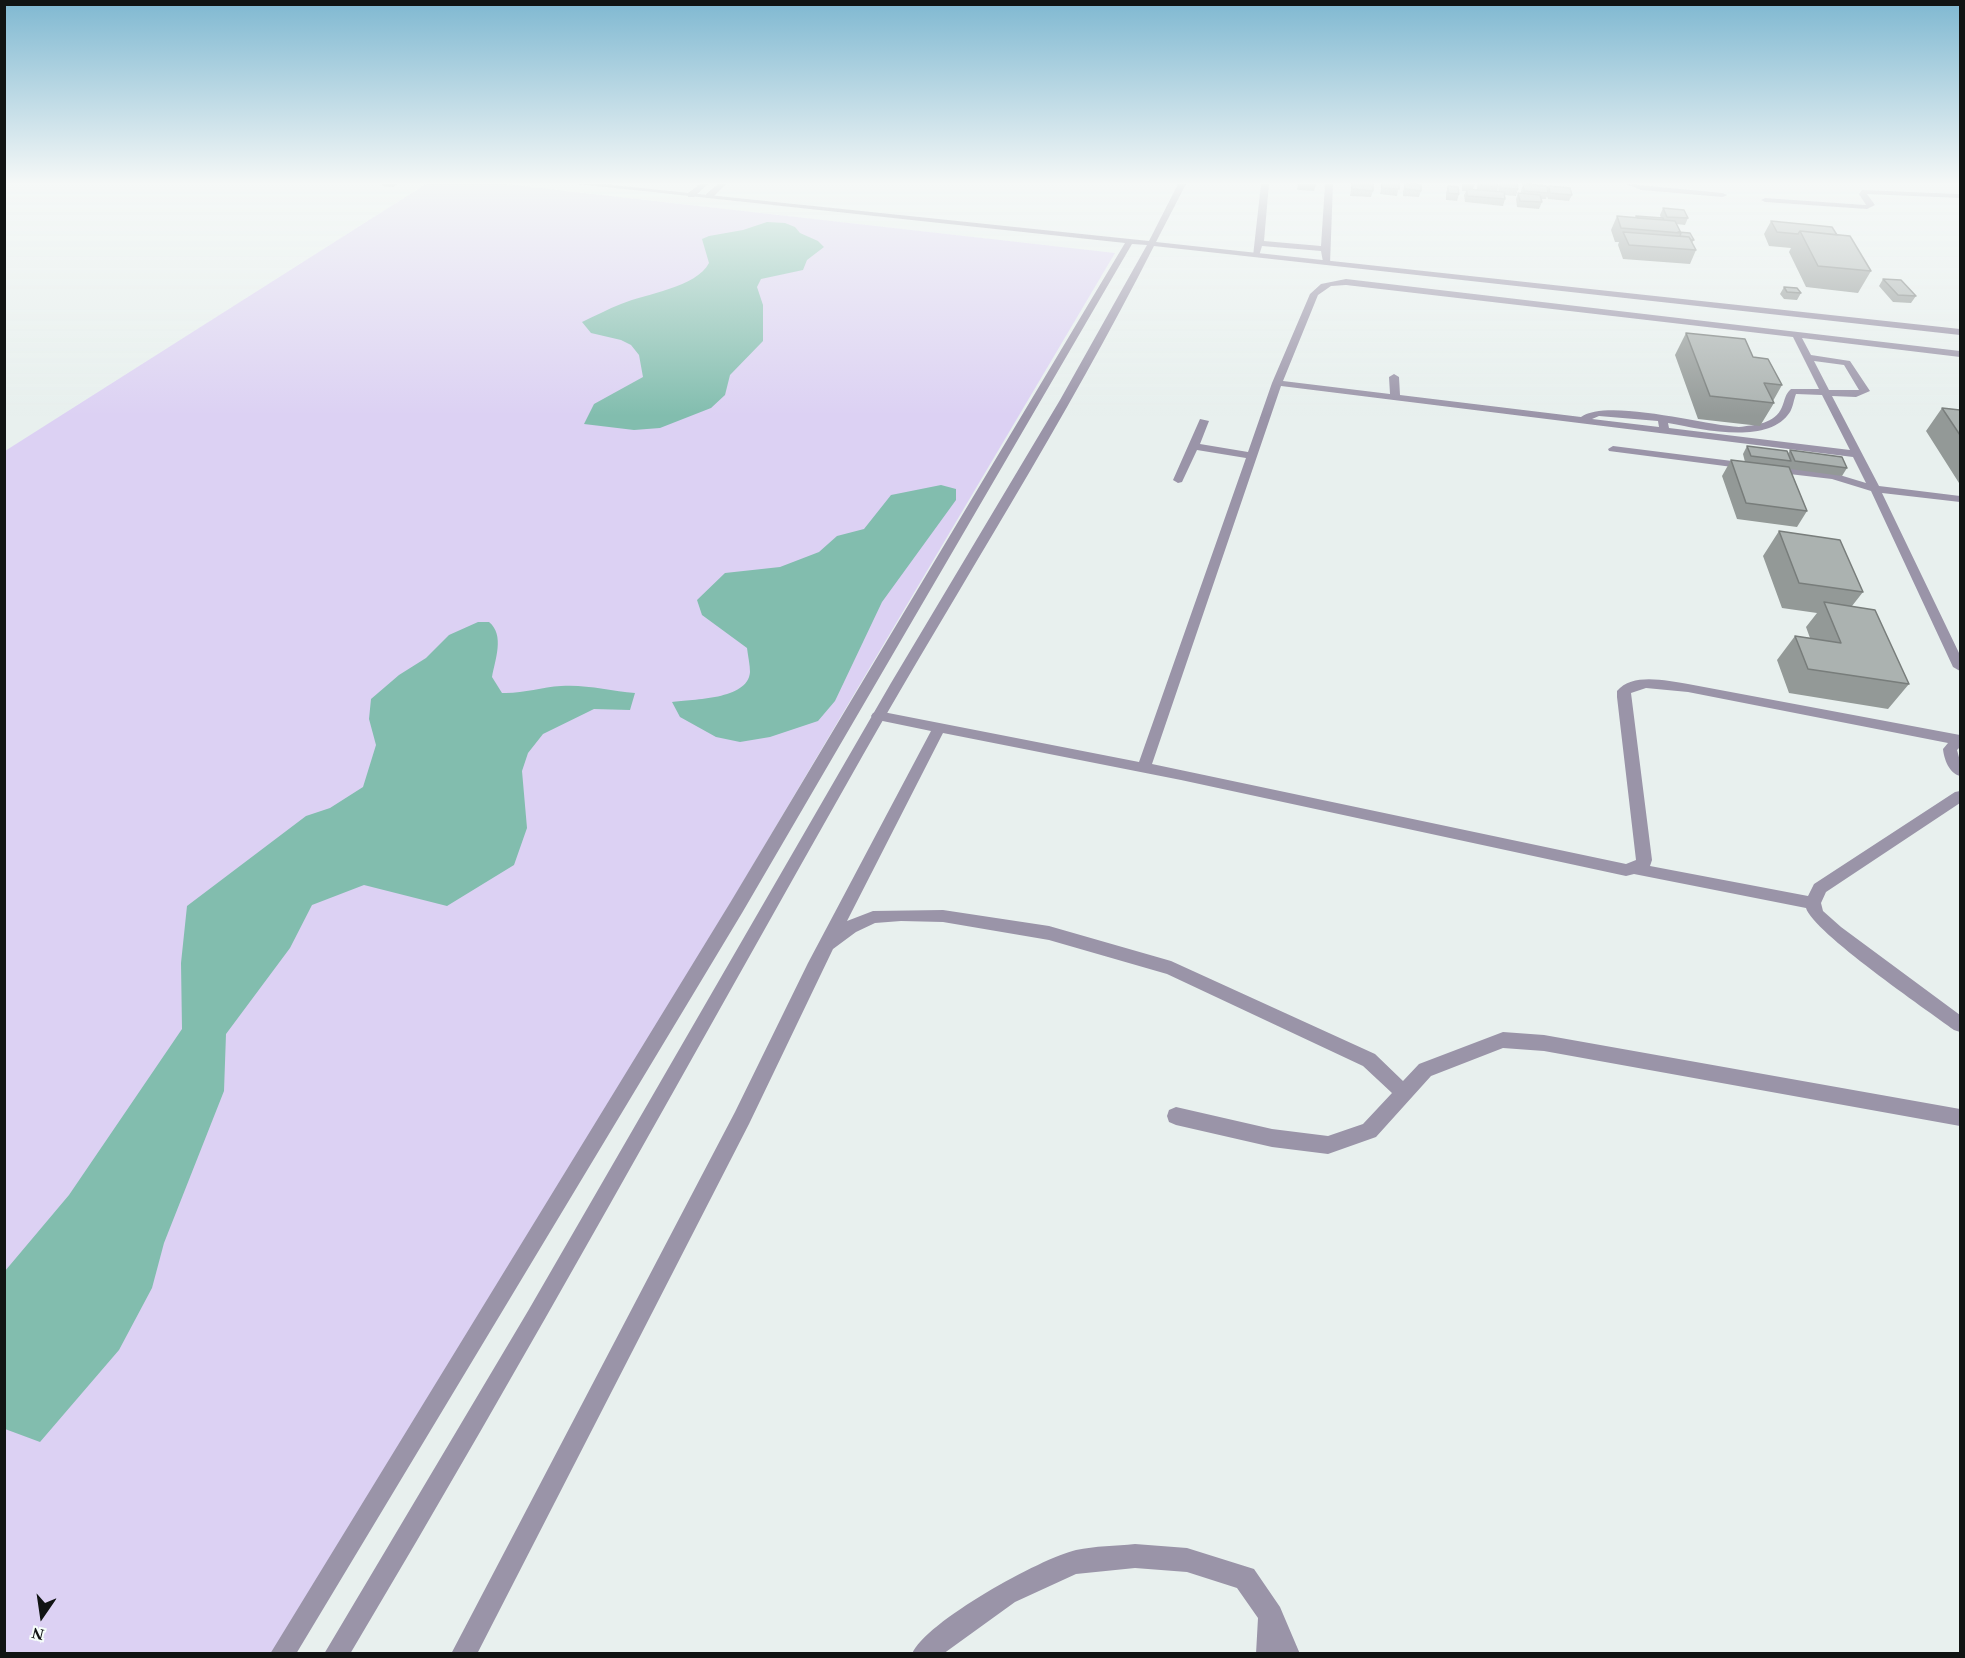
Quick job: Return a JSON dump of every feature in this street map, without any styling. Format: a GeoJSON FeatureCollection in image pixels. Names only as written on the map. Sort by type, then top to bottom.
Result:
{"type":"FeatureCollection","features":[{"type":"Feature","properties":{"kind":"street"},"geometry":{"type":"LineString","coordinates":[[282,1653],[736,908],[1118,261]]}},
{"type":"Feature","properties":{"kind":"street"},"geometry":{"type":"LineString","coordinates":[[336,1653],[418,1520],[878,716],[1029,462],[1143,261]]}},
{"type":"Feature","properties":{"kind":"street"},"geometry":{"type":"LineString","coordinates":[[1321,261],[1960,332]]}},
{"type":"Feature","properties":{"kind":"street"},"geometry":{"type":"LineString","coordinates":[[1144,768],[1253,456],[1276,383],[1314,294],[1320,286],[1346,282],[1960,354]]}},
{"type":"Feature","properties":{"kind":"street"},"geometry":{"type":"LineString","coordinates":[[1796,335],[1875,489],[1960,667]]}},
{"type":"Feature","properties":{"kind":"street"},"geometry":{"type":"LineString","coordinates":[[1586,422],[1585,419],[1590,414],[1601,412],[1730,429],[1762,428],[1784,416],[1790,405],[1791,393],[1794,391],[1856,394],[1865,391],[1847,363],[1808,357]]}},
{"type":"Feature","properties":{"kind":"street"},"geometry":{"type":"LineString","coordinates":[[1394,377],[1395,398]]}},
{"type":"Feature","properties":{"kind":"street"},"geometry":{"type":"LineString","coordinates":[[1276,383],[1857,454]]}},
{"type":"Feature","properties":{"kind":"street"},"geometry":{"type":"LineString","coordinates":[[1663,419],[1665,431]]}},
{"type":"Feature","properties":{"kind":"street"},"geometry":{"type":"LineString","coordinates":[[1178,480],[1204,421]]}},
{"type":"Feature","properties":{"kind":"street"},"geometry":{"type":"LineString","coordinates":[[1194,446],[1253,456]]}},
{"type":"Feature","properties":{"kind":"street"},"geometry":{"type":"LineString","coordinates":[[1613,449],[1833,476],[1875,489],[1960,499]]}},
{"type":"Feature","properties":{"kind":"street"},"geometry":{"type":"LineString","coordinates":[[878,716],[1144,768],[1626,870],[1642,867],[1644,860],[1624,697],[1624,691],[1628,687],[1645,684],[1688,688],[1959,740]]}},
{"type":"Feature","properties":{"kind":"street"},"geometry":{"type":"LineString","coordinates":[[463,1653],[742,1118],[827,944],[939,728]]}},
{"type":"Feature","properties":{"kind":"street"},"geometry":{"type":"LineString","coordinates":[[1959,740],[1950,749],[1951,758],[1960,771]]}},
{"type":"Feature","properties":{"kind":"street"},"geometry":{"type":"LineString","coordinates":[[1960,796],[1820,888],[1813,903],[1816,914],[1835,933],[1960,1024]]}},
{"type":"Feature","properties":{"kind":"street"},"geometry":{"type":"LineString","coordinates":[[1636,869],[1813,903]]}},
{"type":"Feature","properties":{"kind":"street"},"geometry":{"type":"LineString","coordinates":[[827,944],[850,927],[866,921],[901,915],[943,916],[1049,933],[1171,968],[1369,1060],[1403,1092]]}},
{"type":"Feature","properties":{"kind":"street"},"geometry":{"type":"LineString","coordinates":[[1176,1116],[1272,1138],[1328,1145],[1369,1131],[1425,1070],[1503,1040],[1544,1043],[1960,1118]]}},
{"type":"Feature","properties":{"kind":"street"},"geometry":{"type":"LineString","coordinates":[[924,1653],[942,1637],[1006,1593],[1075,1562],[1135,1556],[1187,1560],[1245,1578],[1271,1616],[1287,1653]]}},
{"type":"Feature","properties":{"kind":"street"},"geometry":{"type":"LineString","coordinates":[[1268,1653],[1271,1616]]}},
{"type":"Feature","properties":{"kind":"shaded area"},"geometry":{"type":"Polygon","coordinates":[[[304,261],[1110,261],[287,1653],[5,1654],[5,451],[304,261]]]}},
{"type":"Feature","properties":{"kind":"shaded area"},"geometry":{"type":"Polygon","coordinates":[[[806,261],[803,270],[761,279],[757,287],[763,305],[763,341],[730,375],[725,395],[711,408],[660,428],[634,430],[584,424],[594,404],[643,377],[639,355],[631,345],[621,340],[591,333],[582,322],[621,304],[682,284],[703,271],[709,263],[806,261]]]}},
{"type":"Feature","properties":{"kind":"shaded area"},"geometry":{"type":"Polygon","coordinates":[[[941,485],[956,489],[956,500],[882,602],[835,701],[818,721],[770,737],[740,742],[716,737],[680,717],[672,702],[705,699],[730,693],[747,681],[750,672],[747,648],[702,615],[697,600],[725,573],[780,567],[819,552],[837,536],[864,529],[891,495],[941,485]]]}},
{"type":"Feature","properties":{"kind":"shaded area"},"geometry":{"type":"Polygon","coordinates":[[[478,622],[489,622],[497,634],[498,648],[492,677],[502,693],[570,686],[635,693],[630,710],[594,709],[543,734],[528,753],[522,771],[527,828],[514,865],[447,906],[364,885],[312,905],[290,948],[226,1034],[224,1091],[164,1243],[152,1288],[119,1350],[40,1442],[5,1429],[5,1271],[69,1195],[182,1029],[181,963],[187,906],[306,816],[330,808],[363,787],[376,745],[369,719],[371,699],[399,675],[426,658],[449,635],[478,622]]]}},
{"type":"Feature","properties":{"kind":"building"},"geometry":{"type":"Polygon","coordinates":[[[1816,261],[1865,261],[1871,271],[1818,266],[1816,261]]]}},
{"type":"Feature","properties":{"kind":"building"},"geometry":{"type":"Polygon","coordinates":[[[1883,279],[1901,280],[1916,296],[1898,295],[1883,279]]]}},
{"type":"Feature","properties":{"kind":"building"},"geometry":{"type":"Polygon","coordinates":[[[1784,287],[1797,288],[1801,293],[1787,292],[1784,287]]]}},
{"type":"Feature","properties":{"kind":"building"},"geometry":{"type":"Polygon","coordinates":[[[1686,333],[1745,339],[1753,357],[1768,359],[1782,385],[1764,383],[1774,403],[1710,396],[1686,333]]]}},
{"type":"Feature","properties":{"kind":"building"},"geometry":{"type":"Polygon","coordinates":[[[1942,408],[1960,410],[1960,435],[1942,408]]]}},
{"type":"Feature","properties":{"kind":"building"},"geometry":{"type":"Polygon","coordinates":[[[1747,446],[1787,451],[1791,461],[1751,456],[1747,446]]]}},
{"type":"Feature","properties":{"kind":"building"},"geometry":{"type":"Polygon","coordinates":[[[1790,450],[1842,457],[1847,468],[1795,461],[1790,450]]]}},
{"type":"Feature","properties":{"kind":"building"},"geometry":{"type":"Polygon","coordinates":[[[1731,460],[1789,467],[1807,511],[1746,503],[1731,460]]]}},
{"type":"Feature","properties":{"kind":"building"},"geometry":{"type":"Polygon","coordinates":[[[1779,531],[1840,540],[1863,592],[1799,583],[1779,531]]]}},
{"type":"Feature","properties":{"kind":"building"},"geometry":{"type":"Polygon","coordinates":[[[1824,602],[1875,610],[1909,684],[1808,669],[1795,636],[1841,643],[1824,602]]]}}]}
